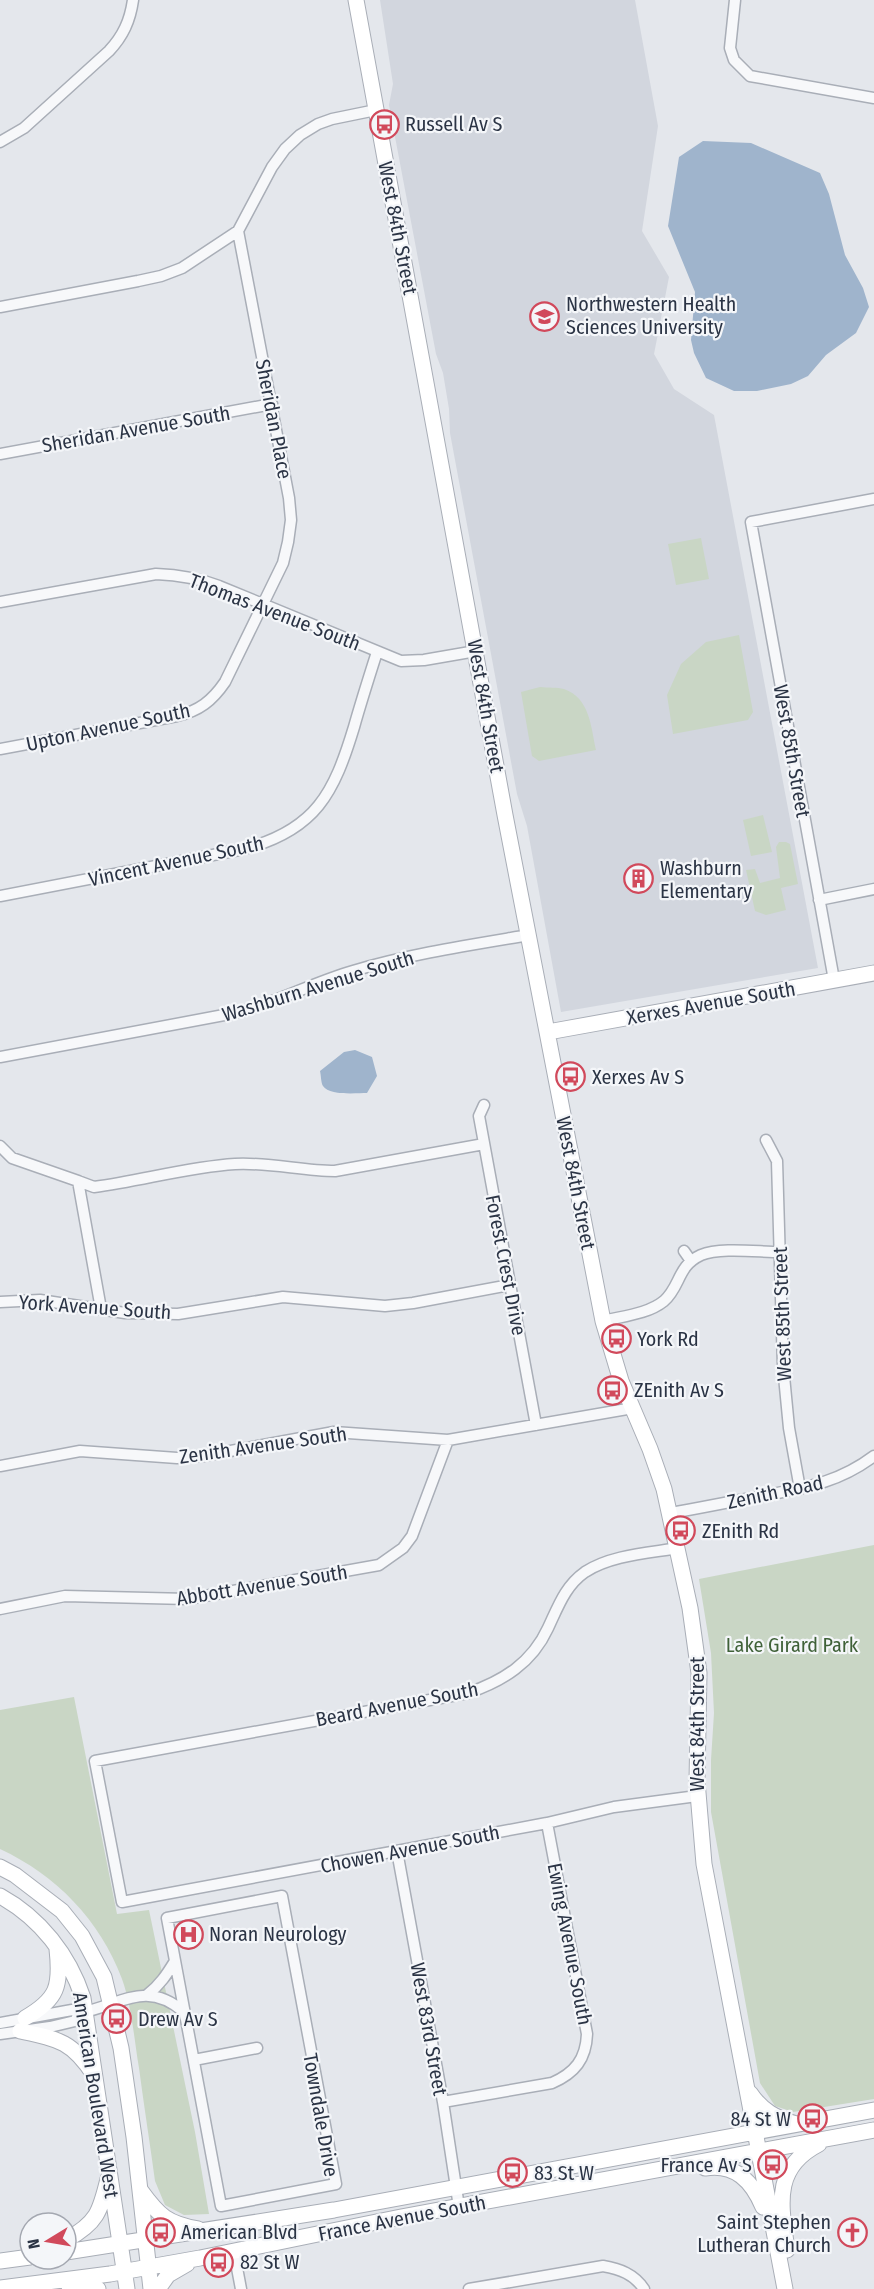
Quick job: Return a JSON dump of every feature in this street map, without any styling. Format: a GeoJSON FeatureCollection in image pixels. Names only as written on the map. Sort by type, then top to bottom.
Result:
{"type":"FeatureCollection","features":[{"type":"Feature","properties":{"kind":"main road","name":"West 84th Street"},"geometry":{"type":"LineString","coordinates":[[356,0],[505,815],[603,1321],[611,1352],[650,1449],[671,1513],[696,1641],[699,1673],[698,1796],[704,1864],[748,2089],[754,2133],[786,2289]]}},
{"type":"Feature","properties":{"kind":"main road","name":"Xerxes Avenue South"},"geometry":{"type":"LineString","coordinates":[[548,1032],[874,973]]}},
{"type":"Feature","properties":{"kind":"main road","name":"American Boulevard West"},"geometry":{"type":"LineString","coordinates":[[0,1867],[15,1875],[62,1911],[82,1936],[104,1977],[121,2048],[141,2190],[144,2241],[151,2289]]}},
{"type":"Feature","properties":{"kind":"main road","name":"American Boulevard West"},"geometry":{"type":"LineString","coordinates":[[0,1896],[32,1918],[57,1946],[66,1958],[78,1984],[96,2079],[127,2289]]}},
{"type":"Feature","properties":{"kind":"main road"},"geometry":{"type":"LineString","coordinates":[[57,1946],[60,1977],[53,1997],[23,2025],[69,2045],[83,2058],[96,2079]]}},
{"type":"Feature","properties":{"kind":"main road"},"geometry":{"type":"LineString","coordinates":[[748,2089],[756,2102],[770,2115],[799,2124]]}},
{"type":"Feature","properties":{"kind":"main road","name":"France Avenue South"},"geometry":{"type":"LineString","coordinates":[[78,2250],[455,2188],[874,2110]]}},
{"type":"Feature","properties":{"kind":"main road","name":"France Avenue South"},"geometry":{"type":"LineString","coordinates":[[0,2288],[124,2271],[234,2252],[459,2207],[874,2130]]}},
{"type":"Feature","properties":{"kind":"main road"},"geometry":{"type":"LineString","coordinates":[[786,2289],[789,2265],[781,2197],[784,2180],[789,2168],[808,2150],[833,2137]]}},
{"type":"Feature","properties":{"kind":"main road"},"geometry":{"type":"LineString","coordinates":[[621,2177],[669,2174],[716,2166],[740,2172],[756,2190],[774,2233]]}},
{"type":"Feature","properties":{"kind":"main road"},"geometry":{"type":"LineString","coordinates":[[78,2233],[84,2230],[100,2211],[110,2173]]}},
{"type":"Feature","properties":{"kind":"main road"},"geometry":{"type":"LineString","coordinates":[[141,2190],[165,2219],[179,2226],[210,2230]]}},
{"type":"Feature","properties":{"kind":"main road"},"geometry":{"type":"LineString","coordinates":[[158,2289],[168,2275],[200,2258]]}},
{"type":"Feature","properties":{"kind":"main road"},"geometry":{"type":"LineString","coordinates":[[0,2261],[18,2259]]}},
{"type":"Feature","properties":{"kind":"main road"},"geometry":{"type":"LineString","coordinates":[[42,2283],[98,2289]]}},
{"type":"Feature","properties":{"kind":"street"},"geometry":{"type":"LineString","coordinates":[[0,142],[24,128],[109,51],[127,26],[133,0]]}},
{"type":"Feature","properties":{"kind":"street"},"geometry":{"type":"LineString","coordinates":[[735,0],[730,48],[734,60],[750,76],[874,98]]}},
{"type":"Feature","properties":{"kind":"street"},"geometry":{"type":"LineString","coordinates":[[0,307],[161,276],[182,268],[238,231],[272,167],[285,149],[300,135],[332,119],[376,110]]}},
{"type":"Feature","properties":{"kind":"street","name":"Sheridan Place"},"geometry":{"type":"LineString","coordinates":[[238,231],[272,404],[291,520],[283,563],[263,604]]}},
{"type":"Feature","properties":{"kind":"street","name":"Sheridan Avenue South"},"geometry":{"type":"LineString","coordinates":[[0,454],[272,404]]}},
{"type":"Feature","properties":{"kind":"street","name":"West 85th Street"},"geometry":{"type":"LineString","coordinates":[[834,980],[751,522],[874,499]]}},
{"type":"Feature","properties":{"kind":"street","name":"Thomas Avenue South"},"geometry":{"type":"LineString","coordinates":[[0,602],[156,574],[199,578],[401,661],[412,662],[476,651]]}},
{"type":"Feature","properties":{"kind":"street","name":"Upton Avenue South"},"geometry":{"type":"LineString","coordinates":[[0,749],[192,712],[205,705],[225,682],[263,604]]}},
{"type":"Feature","properties":{"kind":"street","name":"Vincent Avenue South"},"geometry":{"type":"LineString","coordinates":[[0,896],[244,849],[266,843],[287,833],[306,819],[334,784],[343,763],[377,652]]}},
{"type":"Feature","properties":{"kind":"street"},"geometry":{"type":"LineString","coordinates":[[819,900],[874,890]]}},
{"type":"Feature","properties":{"kind":"street","name":"Washburn Avenue South"},"geometry":{"type":"LineString","coordinates":[[0,1057],[240,1012],[376,964],[529,934]]}},
{"type":"Feature","properties":{"kind":"street","name":"Forest Crest Drive"},"geometry":{"type":"LineString","coordinates":[[484,1105],[479,1116],[536,1425]]}},
{"type":"Feature","properties":{"kind":"street","name":"West 85th Street"},"geometry":{"type":"LineString","coordinates":[[766,1140],[777,1161],[783,1366],[789,1428],[800,1489]]}},
{"type":"Feature","properties":{"kind":"street"},"geometry":{"type":"LineString","coordinates":[[0,1146],[12,1158],[94,1187],[233,1164],[335,1171],[484,1144]]}},
{"type":"Feature","properties":{"kind":"street"},"geometry":{"type":"LineString","coordinates":[[78,1181],[101,1309]]}},
{"type":"Feature","properties":{"kind":"street"},"geometry":{"type":"LineString","coordinates":[[684,1251],[691,1261]]}},
{"type":"Feature","properties":{"kind":"street"},"geometry":{"type":"LineString","coordinates":[[603,1321],[657,1306],[672,1292],[682,1270],[691,1261],[703,1255],[716,1252],[780,1252]]}},
{"type":"Feature","properties":{"kind":"street","name":"York Avenue South"},"geometry":{"type":"LineString","coordinates":[[0,1302],[40,1300],[125,1313],[178,1314],[283,1297],[385,1306],[510,1285]]}},
{"type":"Feature","properties":{"kind":"street","name":"Zenith Avenue South"},"geometry":{"type":"LineString","coordinates":[[0,1466],[80,1451],[160,1458],[203,1456],[333,1432],[448,1440],[633,1408]]}},
{"type":"Feature","properties":{"kind":"street","name":"Abbott Avenue South"},"geometry":{"type":"LineString","coordinates":[[0,1609],[65,1596],[188,1599],[379,1565],[403,1548],[412,1536],[448,1440]]}},
{"type":"Feature","properties":{"kind":"street","name":"Zenith Road"},"geometry":{"type":"LineString","coordinates":[[671,1513],[800,1489],[836,1479],[858,1468],[874,1456]]}},
{"type":"Feature","properties":{"kind":"street","name":"Beard Avenue South"},"geometry":{"type":"LineString","coordinates":[[122,1902],[95,1761],[468,1693],[488,1686],[506,1677],[523,1664],[537,1648],[563,1594],[586,1572],[615,1560],[678,1548]]}},
{"type":"Feature","properties":{"kind":"street","name":"Chowen Avenue South"},"geometry":{"type":"LineString","coordinates":[[122,1902],[547,1823],[614,1807],[698,1796]]}},
{"type":"Feature","properties":{"kind":"street","name":"Ewing Avenue South"},"geometry":{"type":"LineString","coordinates":[[443,2102],[552,2083],[575,2070],[582,2059],[586,2047],[586,2034],[547,1823]]}},
{"type":"Feature","properties":{"kind":"street","name":"West 83rd Street"},"geometry":{"type":"LineString","coordinates":[[397,1851],[443,2102],[459,2207]]}},
{"type":"Feature","properties":{"kind":"street","name":"Towndale Drive"},"geometry":{"type":"LineString","coordinates":[[282,1896],[336,2184],[221,2206],[184,2012],[166,1918],[282,1896]]}},
{"type":"Feature","properties":{"kind":"street"},"geometry":{"type":"LineString","coordinates":[[147,1995],[165,1978],[175,1961]]}},
{"type":"Feature","properties":{"kind":"street"},"geometry":{"type":"LineString","coordinates":[[0,2023],[23,2025],[75,2021],[83,2013],[111,2003],[147,1995],[169,2000],[184,2012]]}},
{"type":"Feature","properties":{"kind":"street"},"geometry":{"type":"LineString","coordinates":[[0,2034],[23,2025]]}},
{"type":"Feature","properties":{"kind":"street"},"geometry":{"type":"LineString","coordinates":[[194,2060],[257,2048]]}},
{"type":"Feature","properties":{"kind":"street"},"geometry":{"type":"LineString","coordinates":[[234,2252],[241,2289]]}},
{"type":"Feature","properties":{"kind":"street"},"geometry":{"type":"LineString","coordinates":[[630,2275],[637,2264]]}},
{"type":"Feature","properties":{"kind":"street"},"geometry":{"type":"LineString","coordinates":[[469,2289],[603,2266],[630,2275],[644,2289]]}},
{"type":"Feature","properties":{"kind":"shaded area"},"geometry":{"type":"Polygon","coordinates":[[[380,0],[635,0],[658,126],[642,231],[669,277],[654,354],[674,389],[714,415],[818,968],[561,1012],[527,826],[517,794],[450,433],[443,373],[436,354],[389,105],[393,84],[380,0]]]}},
{"type":"Feature","properties":{"kind":"green space"},"geometry":{"type":"Polygon","coordinates":[[[701,538],[709,579],[676,585],[668,544],[701,538]]]}},
{"type":"Feature","properties":{"kind":"green space"},"geometry":{"type":"Polygon","coordinates":[[[739,635],[753,712],[748,720],[673,734],[667,695],[681,664],[706,642],[739,635]]]}},
{"type":"Feature","properties":{"kind":"green space"},"geometry":{"type":"Polygon","coordinates":[[[540,687],[564,689],[579,699],[591,723],[596,750],[539,761],[532,756],[521,692],[540,687]]]}},
{"type":"Feature","properties":{"kind":"green space"},"geometry":{"type":"Polygon","coordinates":[[[763,815],[772,852],[751,856],[743,820],[763,815]]]}},
{"type":"Feature","properties":{"kind":"green space"},"geometry":{"type":"Polygon","coordinates":[[[779,842],[790,844],[798,884],[781,888],[786,910],[766,915],[755,911],[746,870],[755,869],[760,883],[780,878],[776,847],[779,842]]]}},
{"type":"Feature","properties":{"kind":"green space","name":"Lake Girard Park"},"geometry":{"type":"Polygon","coordinates":[[[874,1545],[874,2099],[793,2112],[775,2106],[760,2083],[711,1812],[714,1713],[711,1653],[699,1579],[874,1545]]]}},
{"type":"Feature","properties":{"kind":"green space"},"geometry":{"type":"Polygon","coordinates":[[[74,1697],[117,1914],[149,1910],[195,2132],[209,2214],[184,2215],[165,2205],[155,2181],[128,2001],[122,1979],[102,1937],[74,1902],[57,1886],[40,1872],[0,1849],[0,1710],[74,1697]]]}},
{"type":"Feature","properties":{"kind":"water"},"geometry":{"type":"Polygon","coordinates":[[[703,141],[751,143],[820,173],[829,194],[845,255],[863,288],[869,307],[856,333],[826,355],[808,376],[791,384],[757,391],[734,391],[706,378],[694,353],[691,340],[695,292],[668,226],[679,157],[703,141]]]}},
{"type":"Feature","properties":{"kind":"water"},"geometry":{"type":"Polygon","coordinates":[[[355,1050],[372,1057],[377,1076],[367,1093],[343,1093],[326,1089],[322,1085],[320,1071],[344,1052],[355,1050]]]}},
{"type":"Feature","properties":{"kind":"place","name":"Russell Av S"},"geometry":{"type":"Point","coordinates":[384,124]}},
{"type":"Feature","properties":{"kind":"place","name":"Northwestern Health Sciences University"},"geometry":{"type":"Point","coordinates":[545,316]}},
{"type":"Feature","properties":{"kind":"place","name":"Washburn Elementary"},"geometry":{"type":"Point","coordinates":[639,879]}},
{"type":"Feature","properties":{"kind":"place","name":"Xerxes Av S"},"geometry":{"type":"Point","coordinates":[571,1077]}},
{"type":"Feature","properties":{"kind":"place","name":"York Rd"},"geometry":{"type":"Point","coordinates":[616,1339]}},
{"type":"Feature","properties":{"kind":"place","name":"ZEnith Av S"},"geometry":{"type":"Point","coordinates":[613,1390]}},
{"type":"Feature","properties":{"kind":"place","name":"ZEnith Rd"},"geometry":{"type":"Point","coordinates":[681,1531]}},
{"type":"Feature","properties":{"kind":"place","name":"Noran Neurology"},"geometry":{"type":"Point","coordinates":[188,1934]}},
{"type":"Feature","properties":{"kind":"place","name":"Drew Av S"},"geometry":{"type":"Point","coordinates":[117,2019]}},
{"type":"Feature","properties":{"kind":"place","name":"84 St W"},"geometry":{"type":"Point","coordinates":[812,2119]}},
{"type":"Feature","properties":{"kind":"place","name":"France Av S"},"geometry":{"type":"Point","coordinates":[773,2165]}},
{"type":"Feature","properties":{"kind":"place","name":"83 St W"},"geometry":{"type":"Point","coordinates":[513,2173]}},
{"type":"Feature","properties":{"kind":"place","name":"American Blvd"},"geometry":{"type":"Point","coordinates":[160,2232]}},
{"type":"Feature","properties":{"kind":"place","name":"Saint Stephen Lutheran Church"},"geometry":{"type":"Point","coordinates":[852,2233]}},
{"type":"Feature","properties":{"kind":"place","name":"82 St W"},"geometry":{"type":"Point","coordinates":[219,2262]}}]}
